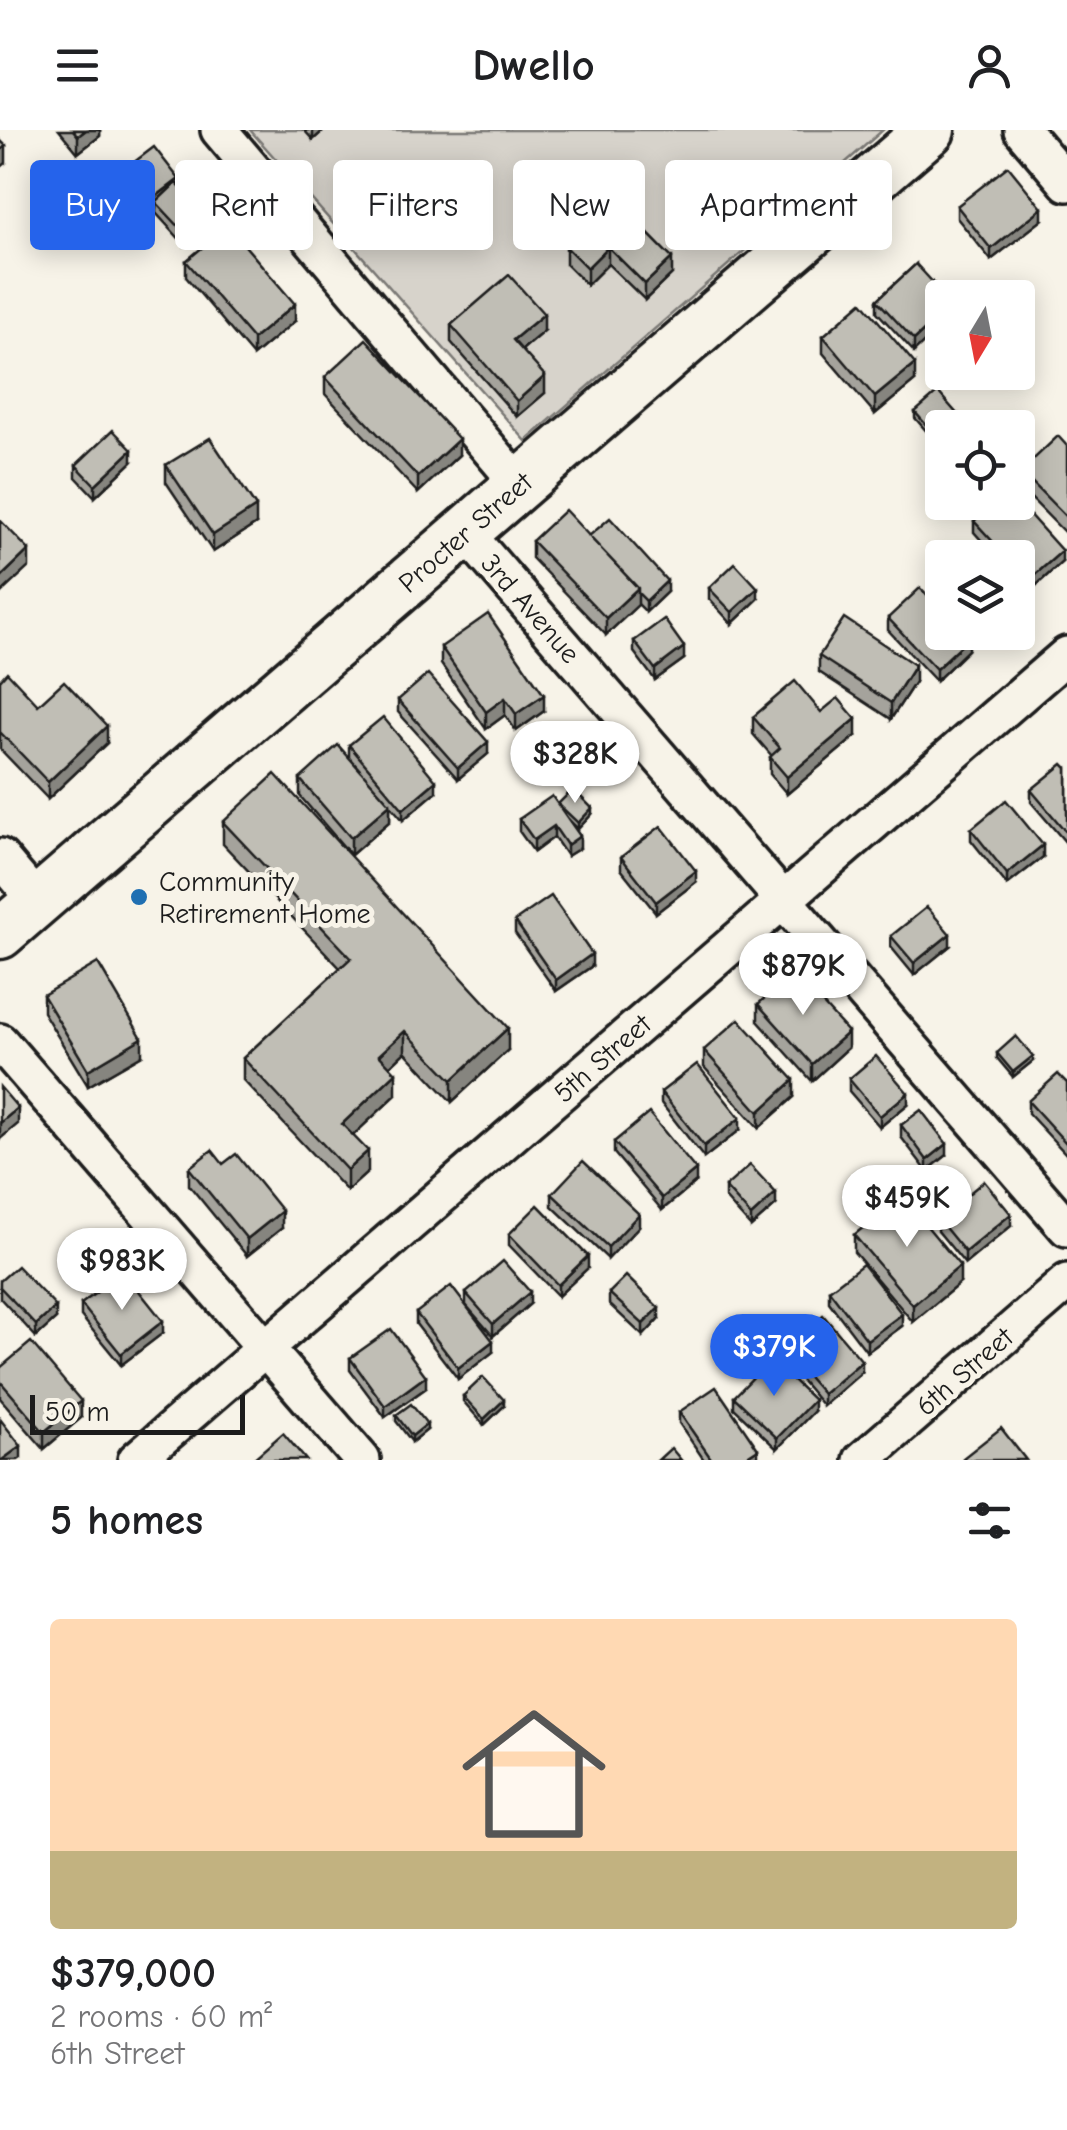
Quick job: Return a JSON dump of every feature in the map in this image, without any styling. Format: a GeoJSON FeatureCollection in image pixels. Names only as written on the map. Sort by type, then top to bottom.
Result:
{"type":"FeatureCollection","features":[{"type":"Feature","properties":{"kind":"street"},"geometry":{"type":"LineString","coordinates":[[219,130],[520,485]]}},
{"type":"Feature","properties":{"kind":"street","name":"Procter Street"},"geometry":{"type":"LineString","coordinates":[[0,934],[930,130]]}},
{"type":"Feature","properties":{"kind":"street"},"geometry":{"type":"LineString","coordinates":[[1022,130],[1067,183]]}},
{"type":"Feature","properties":{"kind":"street","name":"3rd Avenue"},"geometry":{"type":"LineString","coordinates":[[465,532],[1067,1228]]}},
{"type":"Feature","properties":{"kind":"street","name":"5th Street"},"geometry":{"type":"LineString","coordinates":[[136,1460],[1067,655]]}},
{"type":"Feature","properties":{"kind":"street"},"geometry":{"type":"LineString","coordinates":[[0,857],[38,902]]}},
{"type":"Feature","properties":{"kind":"street"},"geometry":{"type":"LineString","coordinates":[[0,1042],[362,1460]]}},
{"type":"Feature","properties":{"kind":"street","name":"6th Street"},"geometry":{"type":"LineString","coordinates":[[862,1460],[1067,1282]]}},
{"type":"Feature","properties":{"kind":"shaded area"},"geometry":{"type":"Polygon","coordinates":[[[250,130],[883,130],[849,160],[665,160],[665,250],[745,250],[526,441],[356,250],[493,250],[493,160],[333,160],[333,224],[313,201],[313,160],[277,160],[250,130]]]}},
{"type":"Feature","properties":{"kind":"building"},"geometry":{"type":"Polygon","coordinates":[[[154,147],[175,174],[175,182],[155,197],[155,160],[137,160],[154,147]]]}},
{"type":"Feature","properties":{"kind":"building"},"geometry":{"type":"Polygon","coordinates":[[[1008,166],[1042,208],[991,249],[957,206],[1008,166]]]}},
{"type":"Feature","properties":{"kind":"building"},"geometry":{"type":"Polygon","coordinates":[[[175,184],[175,222],[156,202],[175,184]]]}},
{"type":"Feature","properties":{"kind":"building"},"geometry":{"type":"Polygon","coordinates":[[[645,231],[672,258],[645,284],[611,250],[645,250],[645,231]]]}},
{"type":"Feature","properties":{"kind":"building"},"geometry":{"type":"Polygon","coordinates":[[[199,250],[249,250],[295,304],[253,339],[186,261],[199,250]]]}},
{"type":"Feature","properties":{"kind":"building"},"geometry":{"type":"Polygon","coordinates":[[[569,250],[605,250],[587,268],[569,250]]]}},
{"type":"Feature","properties":{"kind":"building"},"geometry":{"type":"Polygon","coordinates":[[[916,264],[931,280],[925,280],[925,330],[914,340],[877,300],[916,264]]]}},
{"type":"Feature","properties":{"kind":"building"},"geometry":{"type":"Polygon","coordinates":[[[509,275],[544,314],[513,340],[545,376],[517,401],[451,325],[509,275]]]}},
{"type":"Feature","properties":{"kind":"building"},"geometry":{"type":"Polygon","coordinates":[[[862,302],[915,364],[875,397],[823,336],[862,302]]]}},
{"type":"Feature","properties":{"kind":"building"},"geometry":{"type":"Polygon","coordinates":[[[366,339],[459,439],[418,477],[325,377],[366,339]]]}},
{"type":"Feature","properties":{"kind":"building"},"geometry":{"type":"Polygon","coordinates":[[[938,392],[954,410],[925,410],[925,424],[915,412],[938,392]]]}},
{"type":"Feature","properties":{"kind":"building"},"geometry":{"type":"Polygon","coordinates":[[[113,430],[132,450],[95,485],[76,465],[113,430]]]}},
{"type":"Feature","properties":{"kind":"building"},"geometry":{"type":"Polygon","coordinates":[[[1058,436],[1067,446],[1067,518],[1035,485],[1035,458],[1058,436]]]}},
{"type":"Feature","properties":{"kind":"building"},"geometry":{"type":"Polygon","coordinates":[[[210,438],[256,507],[213,535],[166,465],[210,438]]]}},
{"type":"Feature","properties":{"kind":"building"},"geometry":{"type":"Polygon","coordinates":[[[565,510],[638,588],[606,618],[532,541],[565,510]]]}},
{"type":"Feature","properties":{"kind":"building"},"geometry":{"type":"Polygon","coordinates":[[[610,518],[667,581],[646,601],[589,536],[610,518]]]}},
{"type":"Feature","properties":{"kind":"building"},"geometry":{"type":"Polygon","coordinates":[[[0,520],[29,550],[0,578],[0,520]]]}},
{"type":"Feature","properties":{"kind":"building"},"geometry":{"type":"Polygon","coordinates":[[[1034,520],[1062,551],[1035,575],[1035,540],[991,540],[974,521],[1034,520]]]}},
{"type":"Feature","properties":{"kind":"building"},"geometry":{"type":"Polygon","coordinates":[[[735,563],[758,588],[732,612],[709,588],[735,563]]]}},
{"type":"Feature","properties":{"kind":"building"},"geometry":{"type":"Polygon","coordinates":[[[920,588],[925,593],[925,650],[956,650],[936,669],[888,618],[920,588]]]}},
{"type":"Feature","properties":{"kind":"building"},"geometry":{"type":"Polygon","coordinates":[[[488,614],[544,695],[516,714],[505,698],[486,712],[441,647],[488,614]]]}},
{"type":"Feature","properties":{"kind":"building"},"geometry":{"type":"Polygon","coordinates":[[[844,618],[915,665],[891,703],[819,656],[844,618]]]}},
{"type":"Feature","properties":{"kind":"building"},"geometry":{"type":"Polygon","coordinates":[[[664,619],[684,647],[655,669],[634,641],[664,619]]]}},
{"type":"Feature","properties":{"kind":"building"},"geometry":{"type":"Polygon","coordinates":[[[7,672],[38,705],[64,681],[107,726],[48,782],[0,732],[0,680],[7,672]]]}},
{"type":"Feature","properties":{"kind":"building"},"geometry":{"type":"Polygon","coordinates":[[[428,674],[488,742],[458,768],[398,700],[428,674]]]}},
{"type":"Feature","properties":{"kind":"building"},"geometry":{"type":"Polygon","coordinates":[[[795,681],[821,712],[838,698],[856,719],[787,777],[770,757],[780,748],[753,717],[795,681]]]}},
{"type":"Feature","properties":{"kind":"building"},"geometry":{"type":"Polygon","coordinates":[[[383,717],[436,781],[403,809],[349,745],[383,717]]]}},
{"type":"Feature","properties":{"kind":"building"},"geometry":{"type":"Polygon","coordinates":[[[338,745],[390,804],[351,838],[300,779],[338,745]]]}},
{"type":"Feature","properties":{"kind":"building"},"geometry":{"type":"Polygon","coordinates":[[[1063,764],[1067,768],[1067,833],[1031,790],[1063,764]]]}},
{"type":"Feature","properties":{"kind":"building"},"geometry":{"type":"Polygon","coordinates":[[[275,774],[508,1028],[452,1080],[405,1031],[379,1055],[396,1073],[342,1124],[368,1151],[347,1170],[243,1058],[351,958],[223,822],[275,774]]]}},
{"type":"Feature","properties":{"kind":"building"},"geometry":{"type":"Polygon","coordinates":[[[573,789],[592,808],[578,823],[558,804],[573,789]]]}},
{"type":"Feature","properties":{"kind":"building"},"geometry":{"type":"Polygon","coordinates":[[[552,796],[580,836],[567,845],[554,826],[534,840],[519,819],[552,796]]]}},
{"type":"Feature","properties":{"kind":"building"},"geometry":{"type":"Polygon","coordinates":[[[1006,800],[1043,845],[1007,874],[971,829],[1006,800]]]}},
{"type":"Feature","properties":{"kind":"building"},"geometry":{"type":"Polygon","coordinates":[[[661,826],[696,871],[656,902],[621,857],[661,826]]]}},
{"type":"Feature","properties":{"kind":"building"},"geometry":{"type":"Polygon","coordinates":[[[551,896],[592,954],[556,980],[515,921],[551,896]]]}},
{"type":"Feature","properties":{"kind":"building"},"geometry":{"type":"Polygon","coordinates":[[[927,907],[950,934],[914,963],[891,936],[927,907]]]}},
{"type":"Feature","properties":{"kind":"building"},"geometry":{"type":"Polygon","coordinates":[[[98,963],[142,1038],[88,1070],[43,995],[98,963]]]}},
{"type":"Feature","properties":{"kind":"building"},"geometry":{"type":"Polygon","coordinates":[[[794,972],[848,1032],[812,1064],[758,1004],[794,972]]]}},
{"type":"Feature","properties":{"kind":"building"},"geometry":{"type":"Polygon","coordinates":[[[739,1019],[794,1080],[759,1112],[704,1050],[739,1019]]]}},
{"type":"Feature","properties":{"kind":"building"},"geometry":{"type":"Polygon","coordinates":[[[1016,1036],[1033,1056],[1013,1072],[997,1053],[1016,1036]]]}},
{"type":"Feature","properties":{"kind":"building"},"geometry":{"type":"Polygon","coordinates":[[[876,1056],[908,1093],[880,1116],[849,1079],[876,1056]]]}},
{"type":"Feature","properties":{"kind":"building"},"geometry":{"type":"Polygon","coordinates":[[[697,1064],[740,1118],[704,1146],[661,1092],[697,1064]]]}},
{"type":"Feature","properties":{"kind":"building"},"geometry":{"type":"Polygon","coordinates":[[[1058,1074],[1067,1083],[1067,1144],[1028,1101],[1058,1074]]]}},
{"type":"Feature","properties":{"kind":"building"},"geometry":{"type":"Polygon","coordinates":[[[0,1087],[18,1108],[0,1123],[0,1087]]]}},
{"type":"Feature","properties":{"kind":"building"},"geometry":{"type":"Polygon","coordinates":[[[921,1110],[947,1144],[927,1160],[901,1125],[921,1110]]]}},
{"type":"Feature","properties":{"kind":"building"},"geometry":{"type":"Polygon","coordinates":[[[649,1113],[696,1170],[662,1198],[614,1142],[649,1113]]]}},
{"type":"Feature","properties":{"kind":"building"},"geometry":{"type":"Polygon","coordinates":[[[212,1150],[223,1164],[236,1154],[282,1211],[247,1239],[189,1168],[212,1150]]]}},
{"type":"Feature","properties":{"kind":"building"},"geometry":{"type":"Polygon","coordinates":[[[583,1161],[639,1214],[608,1247],[552,1194],[583,1161]]]}},
{"type":"Feature","properties":{"kind":"building"},"geometry":{"type":"Polygon","coordinates":[[[750,1165],[776,1193],[751,1216],[725,1187],[750,1165]]]}},
{"type":"Feature","properties":{"kind":"building"},"geometry":{"type":"Polygon","coordinates":[[[984,1181],[1011,1214],[965,1252],[938,1219],[984,1181]]]}},
{"type":"Feature","properties":{"kind":"building"},"geometry":{"type":"Polygon","coordinates":[[[902,1196],[960,1266],[913,1305],[854,1235],[902,1196]]]}},
{"type":"Feature","properties":{"kind":"building"},"geometry":{"type":"Polygon","coordinates":[[[538,1205],[588,1256],[558,1285],[509,1234],[538,1205]]]}},
{"type":"Feature","properties":{"kind":"building"},"geometry":{"type":"Polygon","coordinates":[[[503,1261],[530,1292],[493,1324],[466,1293],[503,1261]]]}},
{"type":"Feature","properties":{"kind":"building"},"geometry":{"type":"Polygon","coordinates":[[[863,1264],[902,1314],[867,1340],[829,1290],[863,1264]]]}},
{"type":"Feature","properties":{"kind":"building"},"geometry":{"type":"Polygon","coordinates":[[[17,1266],[56,1307],[36,1325],[0,1287],[0,1281],[17,1266]]]}},
{"type":"Feature","properties":{"kind":"building"},"geometry":{"type":"Polygon","coordinates":[[[124,1272],[163,1321],[121,1354],[81,1304],[124,1272]]]}},
{"type":"Feature","properties":{"kind":"building"},"geometry":{"type":"Polygon","coordinates":[[[626,1276],[659,1308],[643,1324],[609,1293],[626,1276]]]}},
{"type":"Feature","properties":{"kind":"building"},"geometry":{"type":"Polygon","coordinates":[[[451,1286],[493,1341],[458,1368],[416,1313],[451,1286]]]}},
{"type":"Feature","properties":{"kind":"building"},"geometry":{"type":"Polygon","coordinates":[[[823,1315],[862,1361],[823,1394],[784,1349],[823,1315]]]}},
{"type":"Feature","properties":{"kind":"building"},"geometry":{"type":"Polygon","coordinates":[[[391,1329],[426,1376],[385,1406],[350,1358],[391,1329]]]}},
{"type":"Feature","properties":{"kind":"building"},"geometry":{"type":"Polygon","coordinates":[[[31,1342],[81,1401],[44,1432],[0,1381],[0,1368],[31,1342]]]}},
{"type":"Feature","properties":{"kind":"building"},"geometry":{"type":"Polygon","coordinates":[[[771,1359],[814,1400],[777,1438],[734,1397],[771,1359]]]}},
{"type":"Feature","properties":{"kind":"building"},"geometry":{"type":"Polygon","coordinates":[[[483,1377],[504,1400],[484,1419],[463,1396],[483,1377]]]}},
{"type":"Feature","properties":{"kind":"building"},"geometry":{"type":"Polygon","coordinates":[[[716,1387],[758,1449],[741,1460],[712,1460],[679,1412],[716,1387]]]}},
{"type":"Feature","properties":{"kind":"building"},"geometry":{"type":"Polygon","coordinates":[[[411,1404],[427,1424],[412,1436],[396,1415],[411,1404]]]}},
{"type":"Feature","properties":{"kind":"building"},"geometry":{"type":"Polygon","coordinates":[[[0,1419],[21,1446],[2,1460],[0,1460],[0,1419]]]}},
{"type":"Feature","properties":{"kind":"building"},"geometry":{"type":"Polygon","coordinates":[[[1001,1428],[1026,1460],[963,1458],[1001,1428]]]}},
{"type":"Feature","properties":{"kind":"building"},"geometry":{"type":"Polygon","coordinates":[[[283,1433],[306,1460],[252,1460],[283,1433]]]}},
{"type":"Feature","properties":{"kind":"building"},"geometry":{"type":"Polygon","coordinates":[[[671,1448],[681,1460],[658,1460],[671,1448]]]}},
{"type":"Feature","properties":{"kind":"place","name":"Community Retirement Home"},"geometry":{"type":"Point","coordinates":[139,897]}}]}
